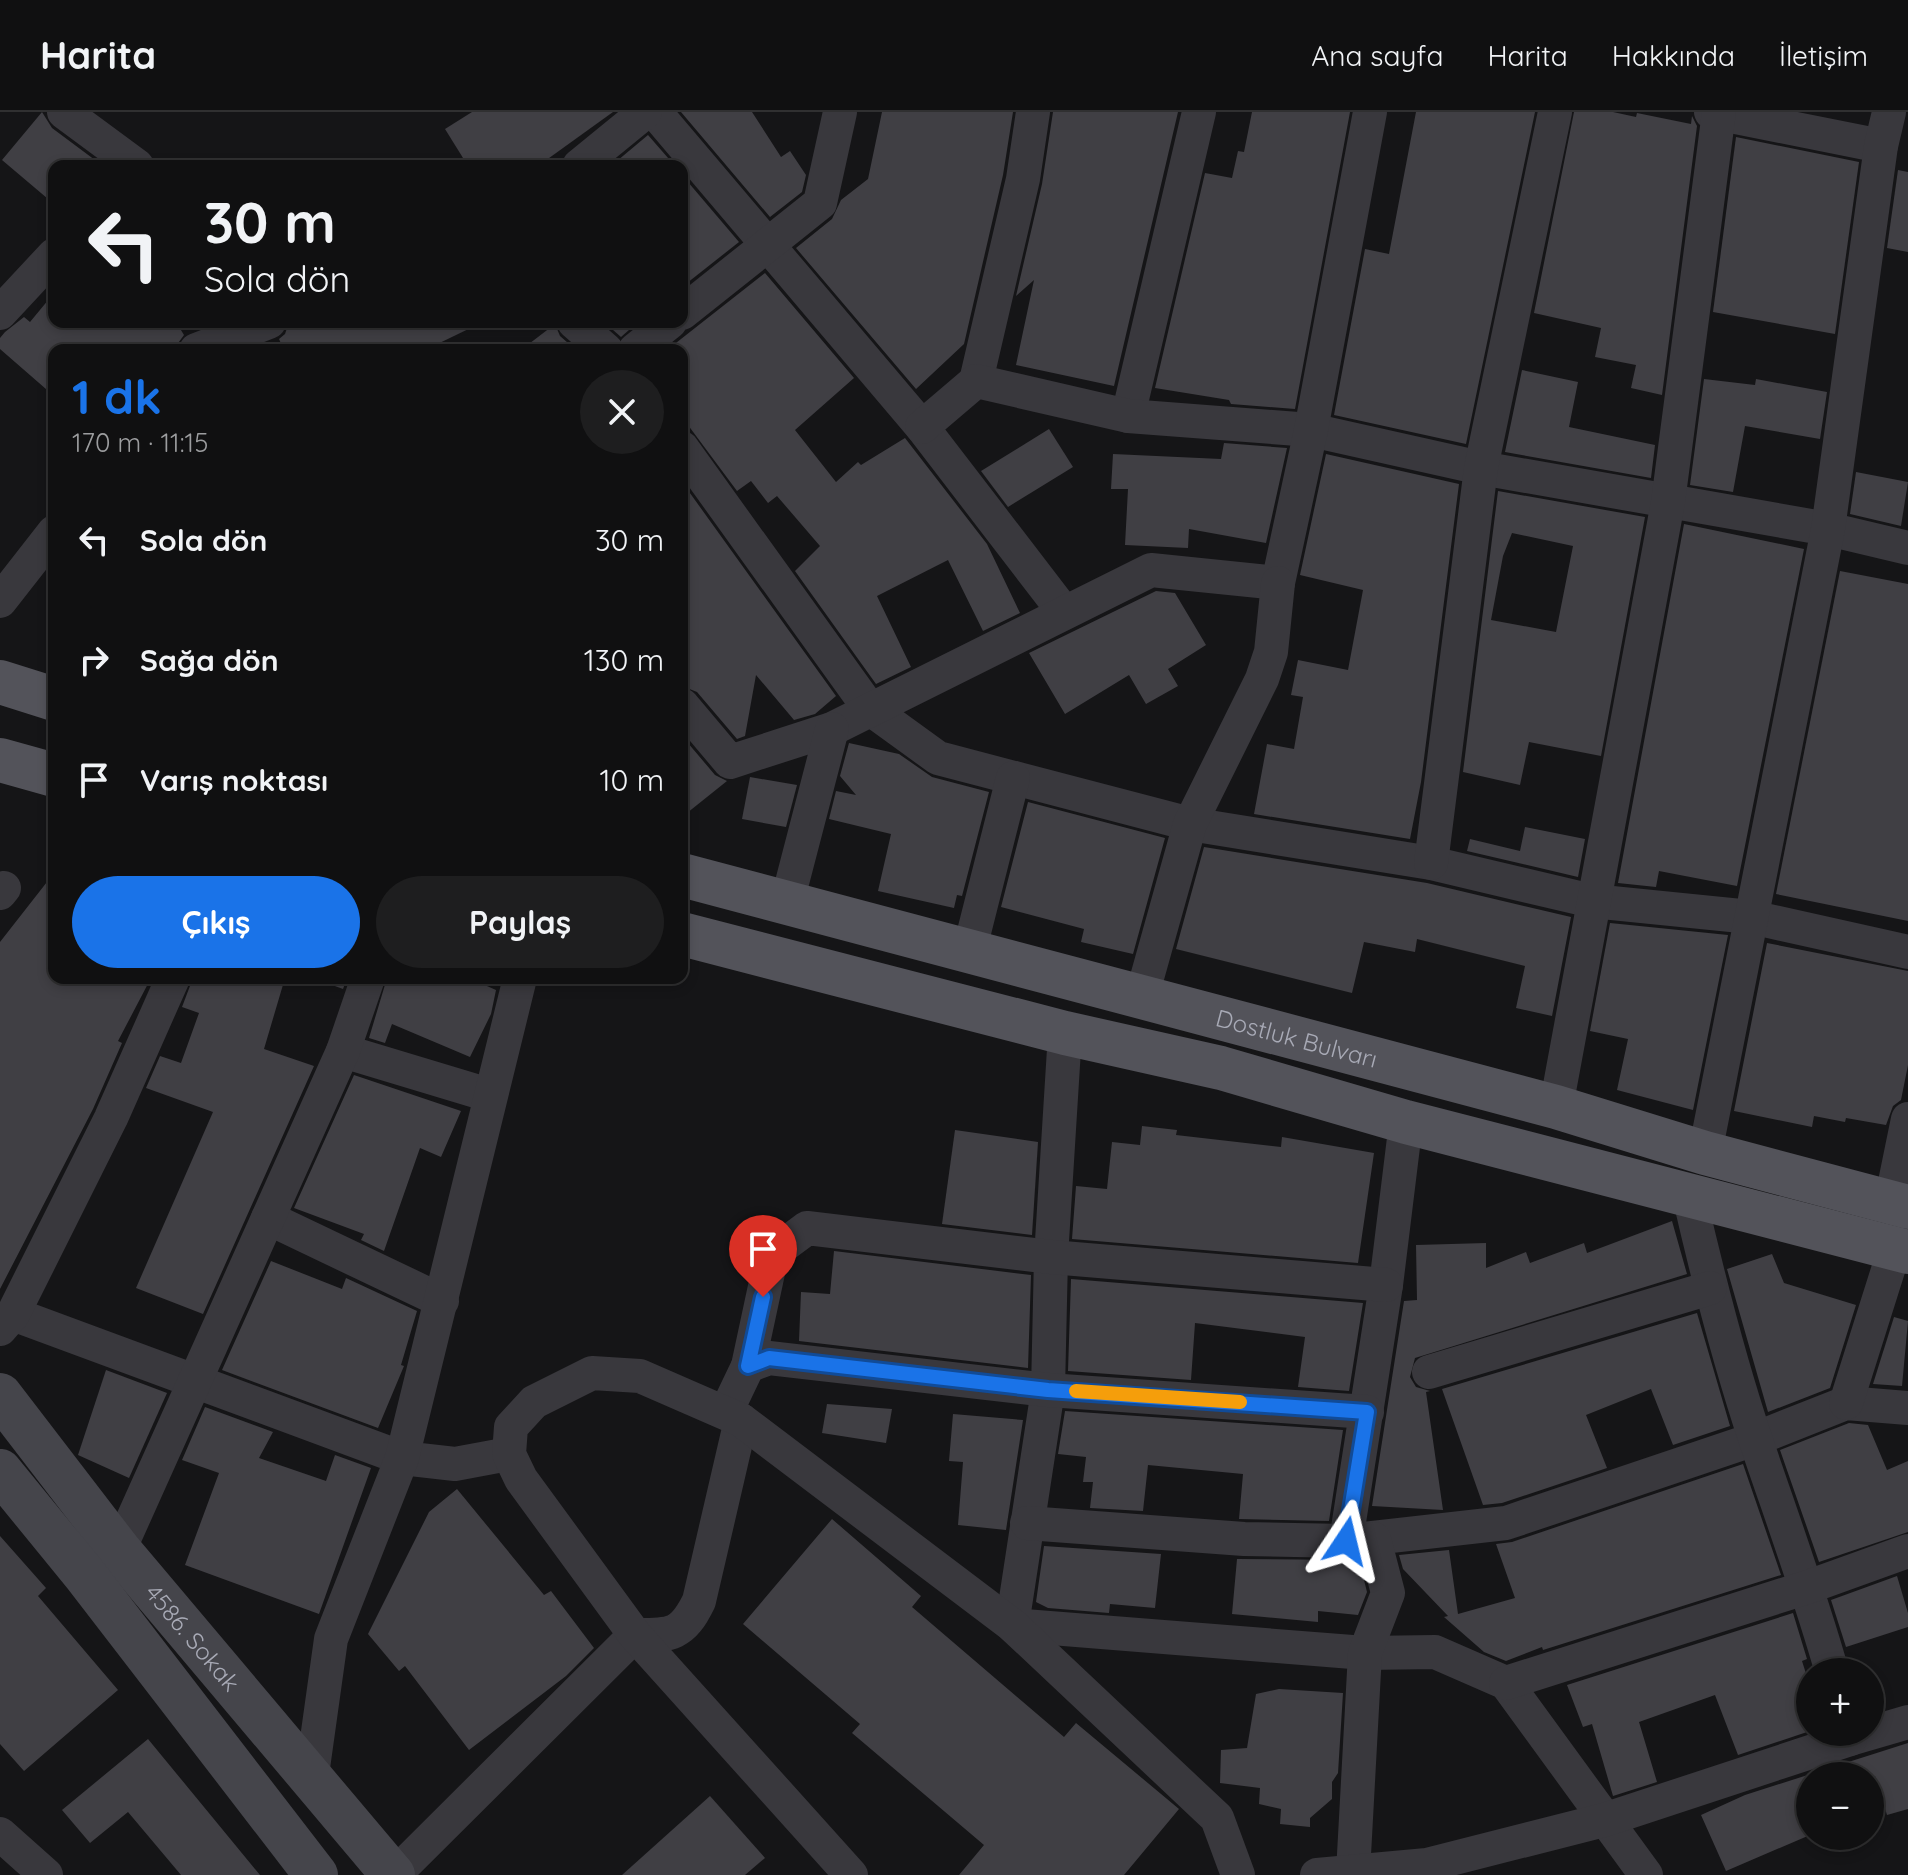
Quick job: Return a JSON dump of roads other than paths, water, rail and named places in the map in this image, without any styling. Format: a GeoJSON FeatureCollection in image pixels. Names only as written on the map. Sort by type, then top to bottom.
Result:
{"type":"FeatureCollection","features":[{"type":"Feature","properties":{"kind":"main road"},"geometry":{"type":"LineString","coordinates":[[0,682],[48,697]]}},
{"type":"Feature","properties":{"kind":"main road"},"geometry":{"type":"LineString","coordinates":[[0,760],[48,773]]}},
{"type":"Feature","properties":{"kind":"main road"},"geometry":{"type":"LineString","coordinates":[[0,784],[48,784]]}},
{"type":"Feature","properties":{"kind":"main road","name":"Dostluk Bulvarı"},"geometry":{"type":"LineString","coordinates":[[688,877],[1556,1107],[1705,1153],[1901,1227]]}},
{"type":"Feature","properties":{"kind":"main road","name":"Dostluk Bulvarı"},"geometry":{"type":"LineString","coordinates":[[688,936],[1065,1033],[1221,1068],[1406,1122],[1689,1195],[1901,1227]]}},
{"type":"Feature","properties":{"kind":"main road","name":"4586. Sokak"},"geometry":{"type":"LineString","coordinates":[[0,1395],[119,1550],[311,1782],[394,1875]]}},
{"type":"Feature","properties":{"kind":"main road","name":"4586. Sokak"},"geometry":{"type":"LineString","coordinates":[[0,1471],[85,1575],[316,1875]]}},
{"type":"Feature","properties":{"kind":"street"},"geometry":{"type":"LineString","coordinates":[[64,112],[129,160]]}},
{"type":"Feature","properties":{"kind":"street"},"geometry":{"type":"LineString","coordinates":[[586,160],[645,112]]}},
{"type":"Feature","properties":{"kind":"street"},"geometry":{"type":"LineString","coordinates":[[655,112],[922,427],[1064,612]]}},
{"type":"Feature","properties":{"kind":"street"},"geometry":{"type":"LineString","coordinates":[[688,308],[820,203],[840,112]]}},
{"type":"Feature","properties":{"kind":"street"},"geometry":{"type":"LineString","coordinates":[[922,427],[976,381],[1023,179],[1033,112]]}},
{"type":"Feature","properties":{"kind":"street"},"geometry":{"type":"LineString","coordinates":[[1128,416],[1199,112]]}},
{"type":"Feature","properties":{"kind":"street"},"geometry":{"type":"LineString","coordinates":[[1141,999],[1190,824],[1262,679],[1276,630],[1278,583],[1311,430],[1370,112]]}},
{"type":"Feature","properties":{"kind":"street"},"geometry":{"type":"LineString","coordinates":[[1431,863],[1481,468],[1555,112]]}},
{"type":"Feature","properties":{"kind":"street"},"geometry":{"type":"LineString","coordinates":[[1556,1107],[1668,502],[1716,112],[1881,146]]}},
{"type":"Feature","properties":{"kind":"street"},"geometry":{"type":"LineString","coordinates":[[1705,1153],[1828,529],[1881,146],[1889,112]]}},
{"type":"Feature","properties":{"kind":"street"},"geometry":{"type":"LineString","coordinates":[[0,313],[48,261]]}},
{"type":"Feature","properties":{"kind":"street"},"geometry":{"type":"LineString","coordinates":[[196,342],[247,328]]}},
{"type":"Feature","properties":{"kind":"street"},"geometry":{"type":"LineString","coordinates":[[581,328],[599,344]]}},
{"type":"Feature","properties":{"kind":"street"},"geometry":{"type":"LineString","coordinates":[[642,344],[662,328]]}},
{"type":"Feature","properties":{"kind":"street"},"geometry":{"type":"LineString","coordinates":[[976,381],[1128,416],[1311,430],[1481,468],[1828,529],[1908,548]]}},
{"type":"Feature","properties":{"kind":"street"},"geometry":{"type":"LineString","coordinates":[[688,456],[869,708],[938,758],[1190,824],[1431,863],[1592,901],[1751,917],[1908,952]]}},
{"type":"Feature","properties":{"kind":"street"},"geometry":{"type":"LineString","coordinates":[[0,601],[48,540]]}},
{"type":"Feature","properties":{"kind":"street"},"geometry":{"type":"LineString","coordinates":[[688,712],[730,762],[832,729],[1151,570],[1278,583]]}},
{"type":"Feature","properties":{"kind":"street"},"geometry":{"type":"LineString","coordinates":[[787,902],[832,729]]}},
{"type":"Feature","properties":{"kind":"street"},"geometry":{"type":"LineString","coordinates":[[969,952],[1013,778]]}},
{"type":"Feature","properties":{"kind":"street"},"geometry":{"type":"LineString","coordinates":[[170,984],[111,1118],[6,1321],[194,1383],[402,1458],[455,1464],[509,1454]]}},
{"type":"Feature","properties":{"kind":"street"},"geometry":{"type":"LineString","coordinates":[[119,1550],[343,1051],[366,984]]}},
{"type":"Feature","properties":{"kind":"street"},"geometry":{"type":"LineString","coordinates":[[311,1782],[331,1639],[402,1458],[518,984]]}},
{"type":"Feature","properties":{"kind":"street"},"geometry":{"type":"LineString","coordinates":[[1012,1625],[1048,1390],[1051,1257],[1065,1033]]}},
{"type":"Feature","properties":{"kind":"street"},"geometry":{"type":"LineString","coordinates":[[343,1051],[489,1095]]}},
{"type":"Feature","properties":{"kind":"street"},"geometry":{"type":"LineString","coordinates":[[1846,1403],[1901,1227],[1908,1119]]}},
{"type":"Feature","properties":{"kind":"street"},"geometry":{"type":"LineString","coordinates":[[1353,1873],[1365,1653],[1388,1593],[1360,1540],[1367,1412],[1406,1122]]}},
{"type":"Feature","properties":{"kind":"street"},"geometry":{"type":"LineString","coordinates":[[1689,1195],[1710,1288],[1755,1439],[1808,1587],[1828,1658]]}},
{"type":"Feature","properties":{"kind":"street"},"geometry":{"type":"LineString","coordinates":[[268,1218],[442,1301]]}},
{"type":"Feature","properties":{"kind":"street"},"geometry":{"type":"LineString","coordinates":[[394,1875],[635,1635],[669,1635],[688,1623],[693,1612],[772,1254],[807,1228],[1051,1257],[1386,1285]]}},
{"type":"Feature","properties":{"kind":"street"},"geometry":{"type":"LineString","coordinates":[[1429,1372],[1710,1288]]}},
{"type":"Feature","properties":{"kind":"street"},"geometry":{"type":"LineString","coordinates":[[748,1366],[769,1358],[1048,1390],[1367,1412]]}},
{"type":"Feature","properties":{"kind":"street"},"geometry":{"type":"LineString","coordinates":[[851,1875],[635,1635],[521,1479],[509,1454],[511,1427],[534,1402],[592,1373],[640,1376],[734,1416],[1012,1625],[1217,1818],[1238,1875]]}},
{"type":"Feature","properties":{"kind":"street"},"geometry":{"type":"LineString","coordinates":[[1027,1523],[1244,1539],[1360,1540],[1506,1523],[1755,1439],[1846,1403],[1908,1408]]}},
{"type":"Feature","properties":{"kind":"street"},"geometry":{"type":"LineString","coordinates":[[1506,1683],[1808,1587],[1908,1551]]}},
{"type":"Feature","properties":{"kind":"street"},"geometry":{"type":"LineString","coordinates":[[1012,1625],[1365,1653],[1435,1652],[1506,1683],[1646,1875]]}},
{"type":"Feature","properties":{"kind":"street"},"geometry":{"type":"LineString","coordinates":[[1884,1728],[1908,1722]]}},
{"type":"Feature","properties":{"kind":"street"},"geometry":{"type":"LineString","coordinates":[[1317,1875],[1426,1870],[1604,1820],[1820,1746]]}},
{"type":"Feature","properties":{"kind":"street"},"geometry":{"type":"LineString","coordinates":[[0,1834],[46,1875]]}}]}
